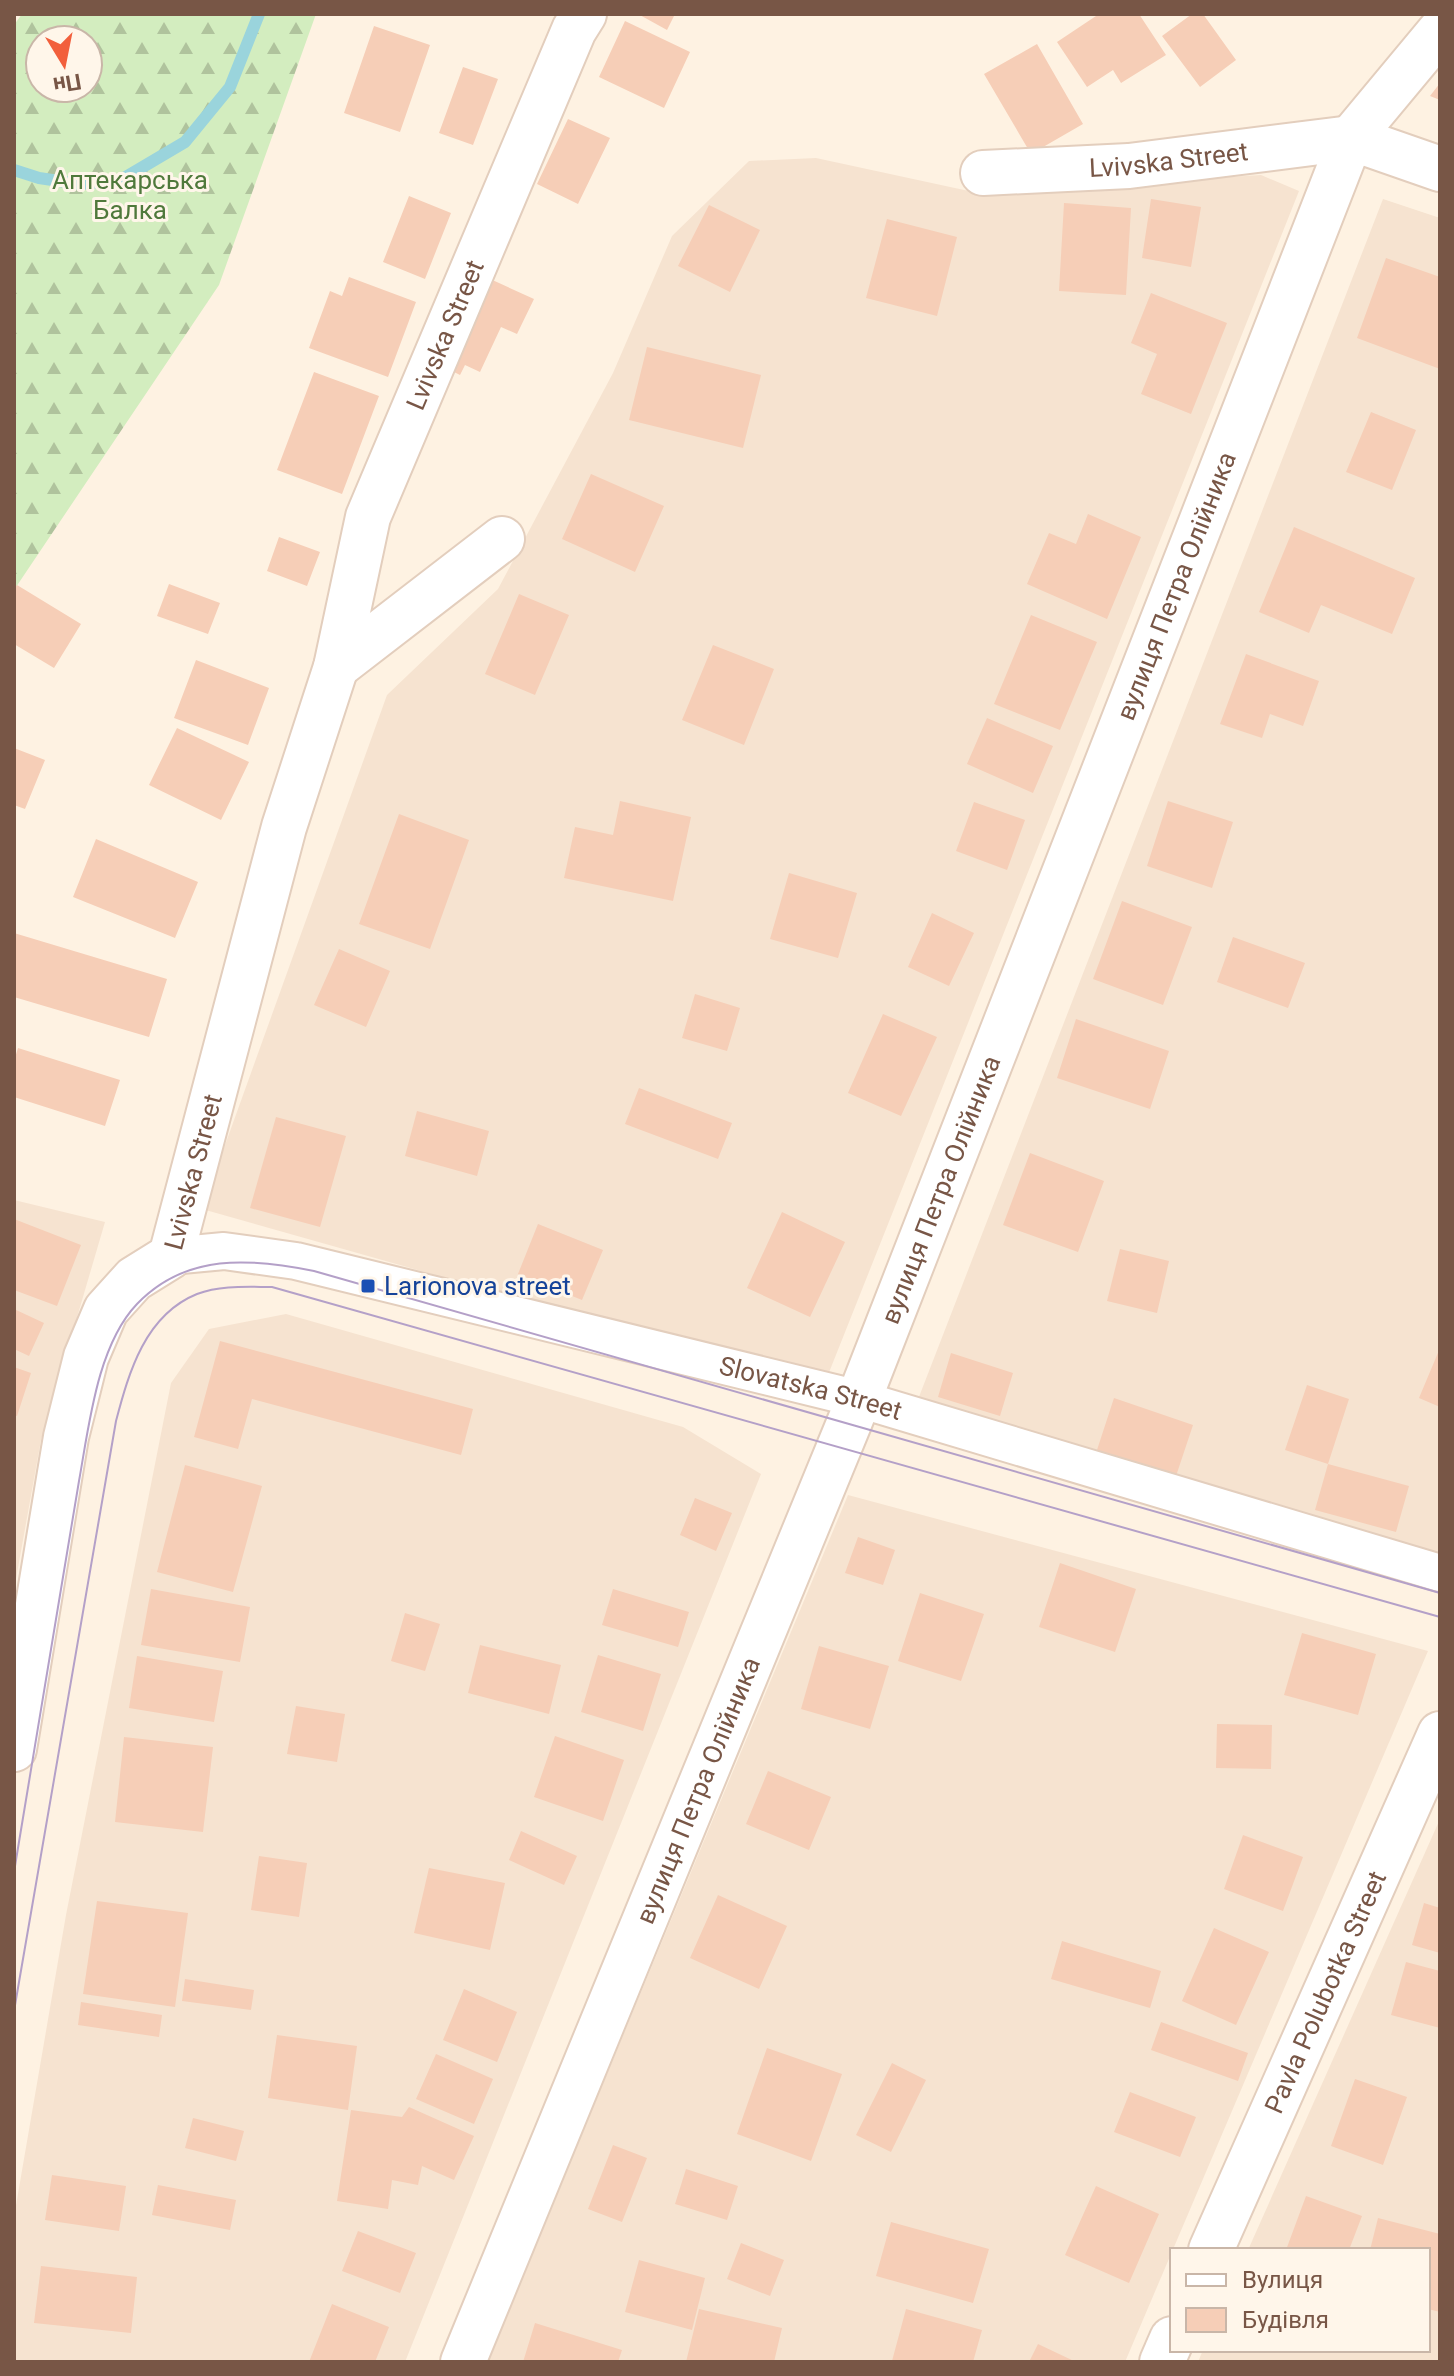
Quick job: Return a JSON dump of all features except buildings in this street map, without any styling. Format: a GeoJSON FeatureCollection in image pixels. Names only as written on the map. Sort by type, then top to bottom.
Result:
{"type":"FeatureCollection","features":[{"type":"Feature","properties":{"kind":"street","name":"Lvivska Street"},"geometry":{"type":"LineString","coordinates":[[14,1749],[66,1437],[86,1357],[106,1310],[134,1279],[171,1256],[284,827],[336,667],[368,517],[568,44],[584,14]]}},
{"type":"Feature","properties":{"kind":"street","name":"вулиця Петра Олійника"},"geometry":{"type":"LineString","coordinates":[[463,2362],[859,1399],[1351,138],[1440,31]]}},
{"type":"Feature","properties":{"kind":"street","name":"Lvivska Street"},"geometry":{"type":"LineString","coordinates":[[983,173],[1129,166],[1351,138]]}},
{"type":"Feature","properties":{"kind":"street"},"geometry":{"type":"LineString","coordinates":[[1351,138],[1440,169]]}},
{"type":"Feature","properties":{"kind":"street"},"geometry":{"type":"LineString","coordinates":[[336,667],[502,539]]}},
{"type":"Feature","properties":{"kind":"street","name":"Slovatska Street"},"geometry":{"type":"LineString","coordinates":[[171,1256],[224,1251],[296,1261],[859,1399],[1440,1573]]}},
{"type":"Feature","properties":{"kind":"street","name":"Pavla Polubotka Street"},"geometry":{"type":"LineString","coordinates":[[1212,2248],[1440,1734]]}},
{"type":"Feature","properties":{"kind":"street"},"geometry":{"type":"LineString","coordinates":[[1162,2362],[1170,2344]]}},
{"type":"Feature","properties":{"kind":"shaded area"},"geometry":{"type":"Polygon","coordinates":[[[816,158],[978,193],[1261,175],[1299,191],[824,1385],[202,1209],[387,695],[498,589],[613,373],[672,236],[749,161],[816,158]]]}},
{"type":"Feature","properties":{"kind":"shaded area"},"geometry":{"type":"Polygon","coordinates":[[[1383,199],[1440,218],[1440,1562],[917,1402],[1383,199]]]}},
{"type":"Feature","properties":{"kind":"shaded area"},"geometry":{"type":"Polygon","coordinates":[[[14,1200],[105,1222],[41,1440],[14,1590],[14,1200]]]}},
{"type":"Feature","properties":{"kind":"shaded area"},"geometry":{"type":"Polygon","coordinates":[[[286,1314],[683,1427],[761,1474],[405,2362],[14,2362],[14,2217],[66,1915],[171,1383],[209,1329],[286,1314]]]}},
{"type":"Feature","properties":{"kind":"shaded area"},"geometry":{"type":"Polygon","coordinates":[[[848,1495],[1428,1651],[1174,2248],[1170,2248],[1170,2256],[1125,2362],[487,2362],[848,1495]]]}},
{"type":"Feature","properties":{"kind":"shaded area"},"geometry":{"type":"Polygon","coordinates":[[[1440,1819],[1440,2362],[1198,2362],[1202,2352],[1430,2352],[1430,2248],[1249,2248],[1440,1819]]]}},
{"type":"Feature","properties":{"kind":"green space","name":"Аптекарська Балка"},"geometry":{"type":"Polygon","coordinates":[[[22,14],[316,14],[219,285],[14,590],[14,25],[22,14]]]}},
{"type":"Feature","properties":{"kind":"waterway"},"geometry":{"type":"LineString","coordinates":[[14,170],[39,178],[79,184],[119,181],[185,142],[230,87],[259,14]]}},
{"type":"Feature","properties":{"kind":"tram line"},"geometry":{"type":"LineString","coordinates":[[14,1872],[87,1436],[104,1364],[123,1321],[137,1304],[156,1287],[198,1268],[243,1262],[314,1271],[1440,1593]]}},
{"type":"Feature","properties":{"kind":"tram line"},"geometry":{"type":"LineString","coordinates":[[14,2011],[116,1421],[134,1365],[152,1330],[179,1303],[206,1291],[272,1287],[1440,1617]]}},
{"type":"Feature","properties":{"kind":"place","name":"Larionova street"},"geometry":{"type":"Point","coordinates":[368,1286]}}]}
